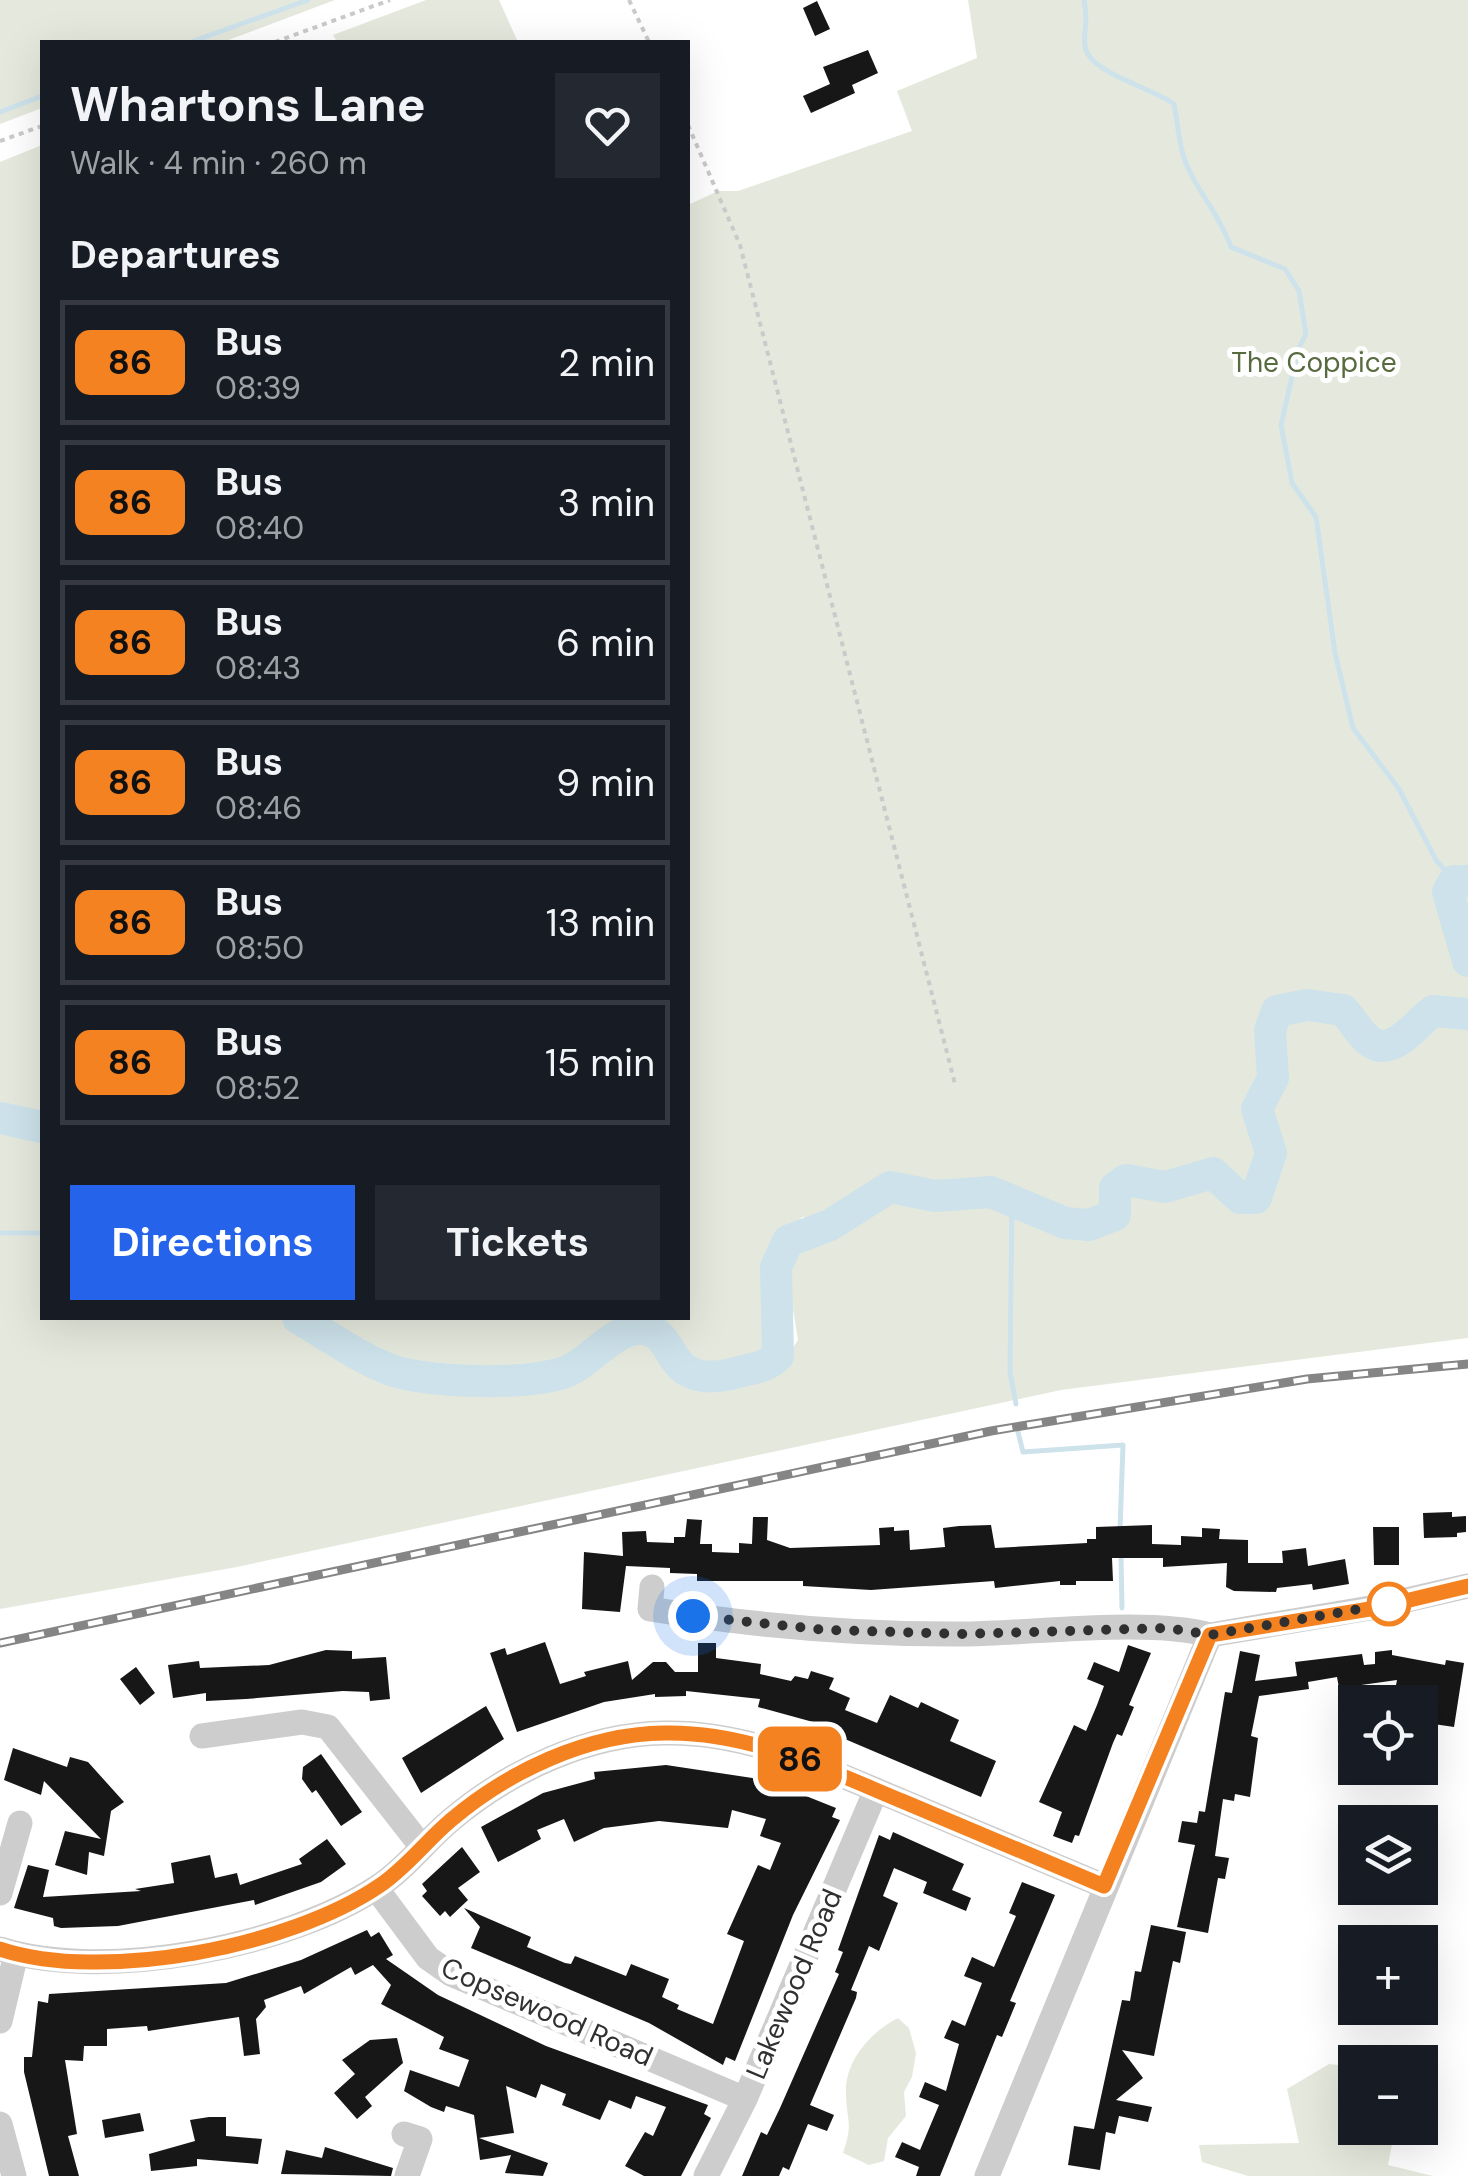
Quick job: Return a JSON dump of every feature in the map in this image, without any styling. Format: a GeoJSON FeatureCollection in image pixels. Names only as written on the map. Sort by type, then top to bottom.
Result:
{"type":"FeatureCollection","features":[{"type":"Feature","properties":{"kind":"street"},"geometry":{"type":"LineString","coordinates":[[652,1587],[650,1609],[794,1627],[964,1634],[1168,1628],[1210,1635],[1376,1608],[1468,1586]]}},
{"type":"Feature","properties":{"kind":"street"},"geometry":{"type":"LineString","coordinates":[[986,2176],[1210,1635]]}},
{"type":"Feature","properties":{"kind":"street"},"geometry":{"type":"LineString","coordinates":[[202,1736],[302,1722],[328,1727],[422,1847]]}},
{"type":"Feature","properties":{"kind":"street"},"geometry":{"type":"LineString","coordinates":[[0,2021],[8,1951],[100,1960],[193,1952],[260,1937],[376,1888],[465,1810],[529,1770],[586,1746],[635,1735],[681,1734],[736,1740],[786,1753],[1104,1886]]}},
{"type":"Feature","properties":{"kind":"street","name":"Lakewood Road"},"geometry":{"type":"LineString","coordinates":[[706,2176],[745,2099],[876,1790]]}},
{"type":"Feature","properties":{"kind":"street"},"geometry":{"type":"LineString","coordinates":[[0,1893],[20,1824]]}},
{"type":"Feature","properties":{"kind":"street","name":"Copsewood Road"},"geometry":{"type":"LineString","coordinates":[[376,1888],[428,1958],[451,1974],[745,2099]]}},
{"type":"Feature","properties":{"kind":"street"},"geometry":{"type":"LineString","coordinates":[[0,2124],[7,2166]]}},
{"type":"Feature","properties":{"kind":"street"},"geometry":{"type":"LineString","coordinates":[[407,2176],[419,2139]]}},
{"type":"Feature","properties":{"kind":"path"},"geometry":{"type":"LineString","coordinates":[[280,40],[390,0]]}},
{"type":"Feature","properties":{"kind":"path"},"geometry":{"type":"LineString","coordinates":[[629,0],[648,40]]}},
{"type":"Feature","properties":{"kind":"path"},"geometry":{"type":"LineString","coordinates":[[0,141],[40,127]]}},
{"type":"Feature","properties":{"kind":"path"},"geometry":{"type":"LineString","coordinates":[[690,130],[740,245],[955,1084]]}},
{"type":"Feature","properties":{"kind":"green space"},"geometry":{"type":"Polygon","coordinates":[[[0,0],[335,0],[228,40],[40,40],[40,109],[0,124],[0,0]]]}},
{"type":"Feature","properties":{"kind":"green space"},"geometry":{"type":"Polygon","coordinates":[[[426,0],[499,0],[517,40],[336,40],[333,35],[426,0]]]}},
{"type":"Feature","properties":{"kind":"green space","name":"The Coppice"},"geometry":{"type":"Polygon","coordinates":[[[968,0],[1468,0],[1468,1338],[1061,1390],[237,1567],[0,1609],[0,162],[40,146],[40,1320],[690,1320],[690,204],[718,191],[738,191],[912,131],[897,91],[977,58],[968,0]],[[882,1183],[827,1223],[802,1217],[773,1254],[769,1284],[776,1340],[761,1360],[726,1370],[696,1369],[637,1321],[552,1373],[510,1380],[465,1379],[463,1387],[507,1394],[540,1392],[561,1383],[608,1351],[645,1338],[673,1368],[695,1382],[712,1387],[745,1384],[774,1368],[798,1340],[786,1266],[792,1253],[809,1239],[829,1235],[890,1192],[923,1201],[993,1196],[1009,1203],[1014,1194],[1002,1188],[930,1191],[882,1183]]]}},
{"type":"Feature","properties":{"kind":"green space"},"geometry":{"type":"Polygon","coordinates":[[[898,2018],[909,2028],[916,2053],[912,2077],[904,2092],[906,2116],[888,2138],[884,2161],[869,2165],[843,2153],[849,2128],[847,2080],[862,2048],[898,2018]]]}},
{"type":"Feature","properties":{"kind":"green space"},"geometry":{"type":"Polygon","coordinates":[[[1329,2064],[1338,2065],[1338,2145],[1392,2145],[1388,2165],[1433,2176],[1248,2176],[1202,2162],[1199,2145],[1299,2143],[1287,2089],[1329,2064]]]}},
{"type":"Feature","properties":{"kind":"building"},"geometry":{"type":"Polygon","coordinates":[[[817,1],[830,29],[815,36],[803,8],[817,1]]]}},
{"type":"Feature","properties":{"kind":"building"},"geometry":{"type":"Polygon","coordinates":[[[868,50],[878,73],[852,85],[855,93],[811,113],[803,96],[830,84],[823,67],[868,50]]]}},
{"type":"Feature","properties":{"kind":"building"},"geometry":{"type":"Polygon","coordinates":[[[1452,1512],[1452,1517],[1466,1516],[1466,1532],[1457,1533],[1457,1537],[1424,1538],[1423,1513],[1452,1512]]]}},
{"type":"Feature","properties":{"kind":"building"},"geometry":{"type":"Polygon","coordinates":[[[753,1517],[768,1517],[767,1540],[790,1548],[880,1545],[879,1528],[894,1527],[894,1531],[909,1530],[910,1550],[945,1547],[943,1528],[959,1526],[991,1525],[995,1548],[1087,1543],[1087,1539],[1096,1539],[1096,1527],[1152,1525],[1152,1544],[1181,1545],[1181,1536],[1202,1537],[1202,1528],[1220,1529],[1219,1539],[1248,1540],[1248,1563],[1283,1563],[1282,1551],[1306,1548],[1308,1566],[1345,1559],[1349,1584],[1313,1590],[1312,1584],[1277,1588],[1276,1592],[1234,1591],[1226,1587],[1227,1563],[1163,1567],[1163,1558],[1112,1558],[1113,1581],[1060,1585],[1060,1581],[995,1588],[994,1581],[871,1590],[803,1586],[803,1581],[697,1581],[697,1574],[670,1573],[670,1568],[626,1566],[620,1612],[582,1609],[584,1552],[623,1556],[622,1532],[646,1531],[647,1542],[674,1543],[674,1537],[685,1537],[687,1519],[702,1520],[700,1544],[712,1544],[712,1552],[739,1553],[739,1543],[752,1544],[753,1517]]]}},
{"type":"Feature","properties":{"kind":"building"},"geometry":{"type":"Polygon","coordinates":[[[1373,1527],[1399,1527],[1399,1565],[1374,1565],[1373,1527]]]}},
{"type":"Feature","properties":{"kind":"building"},"geometry":{"type":"Polygon","coordinates":[[[545,1642],[560,1684],[586,1676],[584,1672],[628,1661],[632,1680],[653,1662],[666,1662],[675,1672],[698,1672],[698,1643],[716,1643],[716,1658],[761,1664],[760,1674],[791,1681],[795,1676],[808,1679],[811,1671],[834,1678],[829,1689],[850,1698],[845,1710],[877,1723],[890,1695],[918,1708],[921,1702],[959,1720],[950,1741],[996,1761],[981,1797],[812,1725],[813,1722],[758,1707],[760,1699],[686,1691],[686,1696],[655,1694],[604,1702],[517,1732],[490,1653],[505,1648],[507,1655],[545,1642]]]}},
{"type":"Feature","properties":{"kind":"building"},"geometry":{"type":"Polygon","coordinates":[[[1128,1645],[1151,1653],[1129,1705],[1134,1707],[1122,1736],[1117,1734],[1079,1836],[1075,1835],[1072,1843],[1053,1836],[1062,1812],[1039,1802],[1074,1725],[1086,1731],[1097,1705],[1104,1686],[1087,1679],[1094,1662],[1119,1672],[1128,1645]]]}},
{"type":"Feature","properties":{"kind":"building"},"geometry":{"type":"Polygon","coordinates":[[[326,1650],[352,1651],[352,1659],[386,1657],[390,1699],[370,1701],[369,1692],[343,1691],[206,1701],[206,1693],[173,1698],[168,1665],[199,1661],[200,1668],[269,1665],[326,1650]]]}},
{"type":"Feature","properties":{"kind":"building"},"geometry":{"type":"Polygon","coordinates":[[[1392,1650],[1392,1655],[1445,1665],[1446,1660],[1464,1663],[1454,1727],[1438,1725],[1438,1685],[1396,1685],[1397,1680],[1338,1685],[1337,1677],[1308,1682],[1309,1689],[1259,1696],[1251,1736],[1258,1738],[1250,1797],[1235,1794],[1234,1801],[1223,1799],[1215,1856],[1229,1858],[1225,1879],[1218,1878],[1208,1933],[1177,1927],[1195,1845],[1178,1842],[1182,1821],[1197,1823],[1199,1811],[1205,1812],[1225,1692],[1232,1693],[1240,1651],[1260,1655],[1255,1681],[1297,1676],[1295,1662],[1362,1654],[1364,1665],[1375,1664],[1375,1652],[1392,1650]]]}},
{"type":"Feature","properties":{"kind":"building"},"geometry":{"type":"Polygon","coordinates":[[[136,1667],[155,1693],[140,1705],[120,1679],[136,1667]]]}},
{"type":"Feature","properties":{"kind":"building"},"geometry":{"type":"Polygon","coordinates":[[[486,1706],[504,1739],[421,1793],[402,1758],[486,1706]]]}},
{"type":"Feature","properties":{"kind":"building"},"geometry":{"type":"Polygon","coordinates":[[[13,1748],[67,1767],[70,1757],[88,1762],[124,1802],[111,1811],[104,1856],[89,1852],[87,1875],[55,1865],[65,1831],[101,1839],[44,1781],[41,1795],[4,1780],[13,1748]]]}},
{"type":"Feature","properties":{"kind":"building"},"geometry":{"type":"Polygon","coordinates":[[[321,1754],[362,1812],[341,1826],[316,1790],[312,1793],[302,1779],[303,1767],[321,1754]]]}},
{"type":"Feature","properties":{"kind":"building"},"geometry":{"type":"Polygon","coordinates":[[[666,1765],[766,1780],[836,1808],[832,1817],[840,1820],[793,1915],[735,2061],[726,2057],[723,2065],[649,2023],[471,1948],[480,1927],[464,1908],[531,1937],[527,1947],[565,1963],[571,1964],[575,1956],[626,1976],[631,1964],[669,1979],[662,1997],[679,2005],[677,2009],[713,2024],[744,1941],[727,1934],[758,1865],[770,1870],[781,1843],[760,1836],[766,1819],[732,1810],[728,1828],[659,1821],[604,1828],[574,1842],[564,1819],[537,1830],[541,1839],[498,1862],[481,1827],[543,1793],[595,1779],[594,1772],[666,1765]]]}},
{"type":"Feature","properties":{"kind":"building"},"geometry":{"type":"Polygon","coordinates":[[[893,1832],[964,1864],[952,1890],[971,1898],[966,1911],[923,1893],[927,1882],[894,1868],[883,1896],[898,1903],[879,1951],[869,1946],[851,1990],[857,1992],[856,1998],[810,2105],[834,2115],[827,2131],[808,2124],[789,2170],[783,2167],[779,2176],[742,2176],[761,2132],[767,2135],[780,2108],[839,1974],[835,1972],[843,1952],[838,1950],[879,1835],[890,1840],[893,1832]]]}},
{"type":"Feature","properties":{"kind":"building"},"geometry":{"type":"Polygon","coordinates":[[[327,1839],[346,1864],[321,1882],[255,1905],[254,1900],[118,1926],[61,1928],[54,1926],[53,1918],[14,1908],[28,1865],[49,1870],[43,1897],[141,1891],[135,1889],[174,1883],[171,1863],[210,1855],[215,1878],[237,1873],[240,1885],[302,1864],[299,1859],[327,1839]]]}},
{"type":"Feature","properties":{"kind":"building"},"geometry":{"type":"Polygon","coordinates":[[[462,1847],[480,1872],[458,1888],[468,1900],[450,1917],[445,1911],[440,1916],[422,1896],[427,1891],[422,1884],[462,1847]]]}},
{"type":"Feature","properties":{"kind":"building"},"geometry":{"type":"Polygon","coordinates":[[[1022,1882],[1055,1895],[1010,2001],[1016,2003],[1002,2037],[997,2035],[940,2176],[916,2176],[919,2167],[895,2157],[902,2142],[920,2150],[939,2105],[919,2097],[925,2082],[946,2091],[959,2044],[944,2038],[952,2020],[965,2026],[982,1983],[964,1976],[972,1957],[994,1967],[1016,1916],[1009,1913],[1022,1882]]]}},
{"type":"Feature","properties":{"kind":"building"},"geometry":{"type":"Polygon","coordinates":[[[1151,1925],[1186,1932],[1180,1963],[1173,1961],[1154,2056],[1122,2050],[1143,2078],[1116,2100],[1152,2107],[1148,2122],[1119,2116],[1115,2134],[1106,2132],[1100,2170],[1068,2165],[1074,2126],[1094,2129],[1122,2000],[1130,2001],[1135,1971],[1141,1972],[1151,1925]]]}},
{"type":"Feature","properties":{"kind":"building"},"geometry":{"type":"Polygon","coordinates":[[[367,1930],[371,1937],[379,1932],[393,1955],[386,1959],[438,1995],[546,2046],[708,2105],[704,2114],[711,2118],[681,2176],[644,2176],[625,2166],[645,2132],[653,2136],[666,2107],[636,2096],[631,2109],[609,2100],[600,2120],[562,2105],[566,2094],[541,2084],[536,2098],[506,2086],[514,2133],[479,2138],[548,2163],[543,2176],[505,2173],[511,2155],[480,2160],[474,2115],[446,2106],[444,2112],[404,2091],[410,2070],[459,2087],[469,2060],[439,2049],[444,2037],[381,2004],[391,1985],[373,1965],[355,1975],[351,1967],[304,1994],[301,1986],[264,2000],[266,2007],[256,2019],[260,2054],[244,2056],[239,2017],[148,2031],[147,2026],[107,2029],[107,2046],[84,2046],[83,2061],[65,2060],[77,2134],[68,2136],[79,2176],[49,2176],[24,2072],[24,2057],[32,2057],[38,2001],[48,2003],[49,1994],[226,1983],[301,1960],[367,1930]]]}},
{"type":"Feature","properties":{"kind":"building"},"geometry":{"type":"Polygon","coordinates":[[[397,2038],[403,2063],[365,2097],[372,2106],[357,2119],[334,2093],[355,2074],[342,2060],[370,2040],[397,2038]]]}},
{"type":"Feature","properties":{"kind":"building"},"geometry":{"type":"Polygon","coordinates":[[[140,2113],[144,2131],[105,2138],[102,2120],[140,2113]]]}},
{"type":"Feature","properties":{"kind":"building"},"geometry":{"type":"Polygon","coordinates":[[[226,2117],[226,2136],[262,2139],[258,2164],[197,2159],[197,2166],[151,2171],[149,2154],[195,2141],[190,2120],[226,2117]]]}},
{"type":"Feature","properties":{"kind":"building"},"geometry":{"type":"Polygon","coordinates":[[[325,2147],[393,2168],[391,2176],[281,2174],[286,2150],[322,2158],[325,2147]]]}},
{"type":"Feature","properties":{"kind":"waterway"},"geometry":{"type":"LineString","coordinates":[[197,40],[308,0]]}},
{"type":"Feature","properties":{"kind":"waterway"},"geometry":{"type":"LineString","coordinates":[[1084,0],[1085,46],[1089,56],[1108,72],[1174,104],[1185,161],[1231,247],[1285,269],[1299,291],[1306,334],[1298,350],[1281,425],[1292,483],[1316,517],[1335,653],[1353,728],[1399,789],[1436,860],[1454,881]]}},
{"type":"Feature","properties":{"kind":"waterway"},"geometry":{"type":"LineString","coordinates":[[0,112],[40,97]]}},
{"type":"Feature","properties":{"kind":"waterway"},"geometry":{"type":"LineString","coordinates":[[1468,881],[1454,881],[1448,892],[1468,961]]}},
{"type":"Feature","properties":{"kind":"waterway"},"geometry":{"type":"LineString","coordinates":[[301,1320],[379,1365],[430,1378],[509,1381],[556,1375],[634,1329],[656,1333],[685,1370],[698,1375],[717,1376],[753,1369],[778,1356],[776,1267],[788,1241],[830,1225],[890,1187],[935,1196],[991,1192],[1065,1223],[1089,1225],[1115,1215],[1115,1188],[1126,1180],[1165,1187],[1213,1173],[1240,1198],[1256,1198],[1271,1153],[1257,1109],[1273,1078],[1270,1030],[1277,1011],[1307,1005],[1343,1010],[1364,1036],[1383,1046],[1401,1039],[1433,1011],[1468,1014]]}},
{"type":"Feature","properties":{"kind":"waterway"},"geometry":{"type":"LineString","coordinates":[[0,1118],[40,1127]]}},
{"type":"Feature","properties":{"kind":"waterway"},"geometry":{"type":"LineString","coordinates":[[1012,1199],[1010,1372],[1016,1404]]}},
{"type":"Feature","properties":{"kind":"waterway"},"geometry":{"type":"LineString","coordinates":[[0,1233],[40,1233]]}},
{"type":"Feature","properties":{"kind":"waterway"},"geometry":{"type":"LineString","coordinates":[[1017,1428],[1023,1452],[1123,1445],[1120,1530]]}},
{"type":"Feature","properties":{"kind":"waterway"},"geometry":{"type":"LineString","coordinates":[[1121,1556],[1122,1608]]}},
{"type":"Feature","properties":{"kind":"railway"},"geometry":{"type":"LineString","coordinates":[[0,1643],[991,1431],[1307,1379],[1468,1364]]}},
{"type":"Feature","properties":{"kind":"bus line","name":"86"},"geometry":{"type":"LineString","coordinates":[[0,1949],[52,1960],[100,1960],[190,1952],[260,1937],[328,1912],[376,1888],[450,1820],[542,1763],[586,1746],[664,1733],[719,1736],[786,1753],[1104,1886],[1210,1635],[1376,1608],[1468,1586]]}},
{"type":"Feature","properties":{"kind":"route"},"geometry":{"type":"LineString","coordinates":[[693,1616],[826,1630],[964,1634],[1168,1628],[1210,1635],[1389,1604]]}}]}
